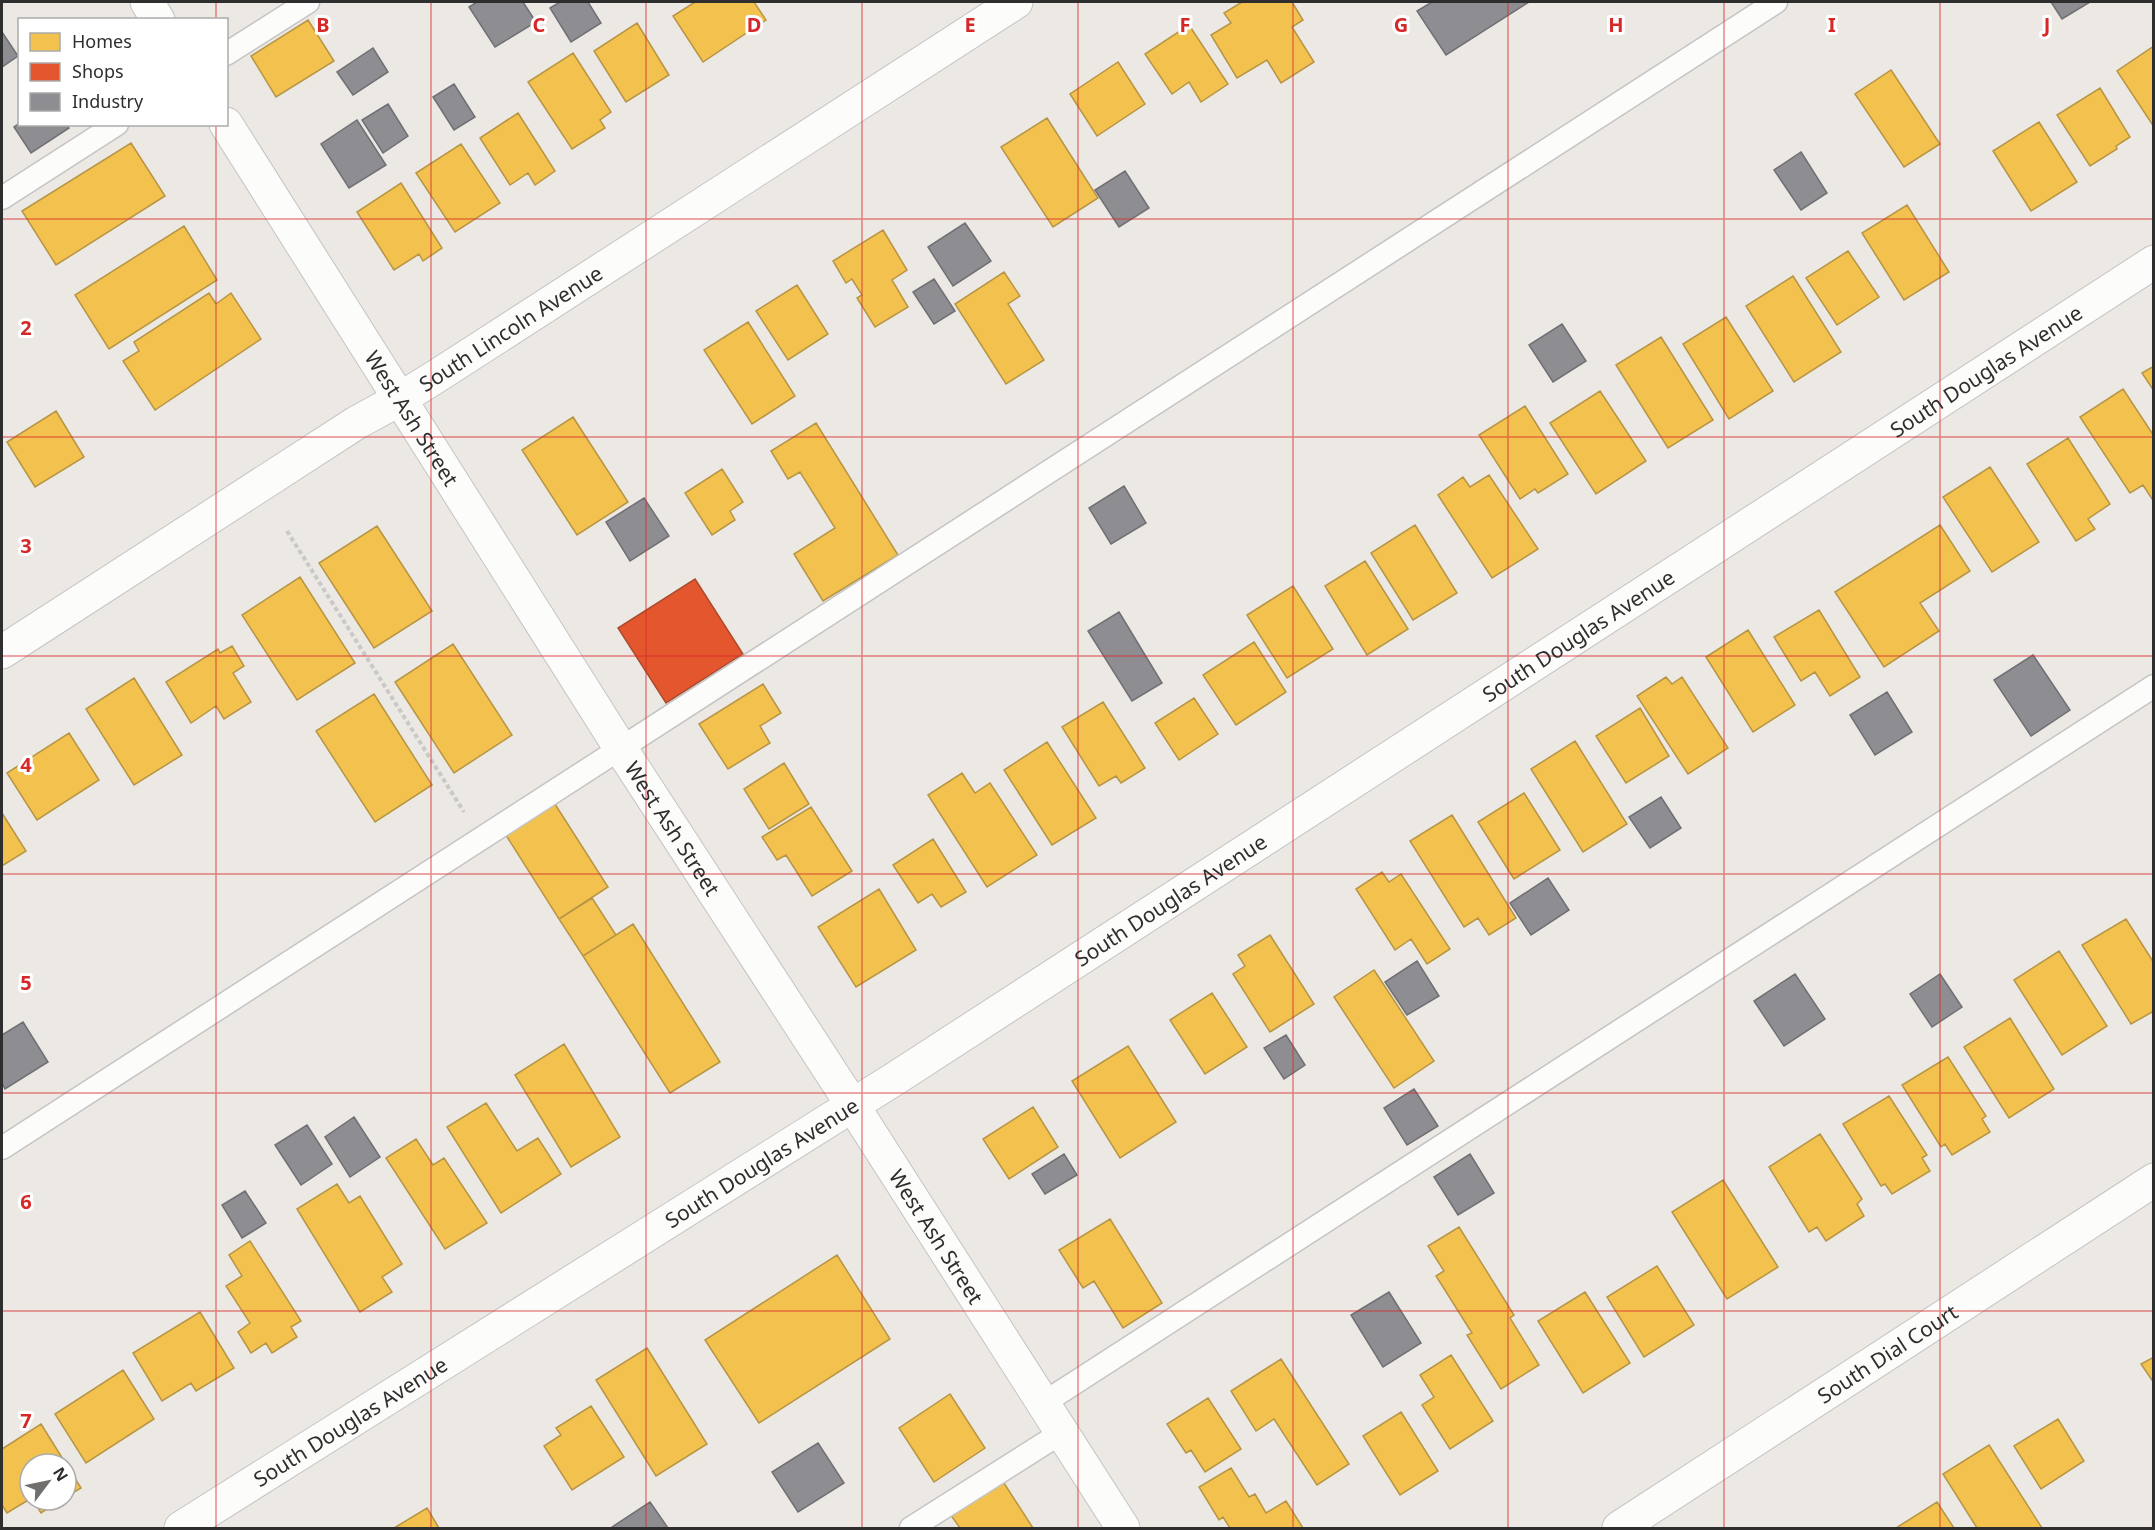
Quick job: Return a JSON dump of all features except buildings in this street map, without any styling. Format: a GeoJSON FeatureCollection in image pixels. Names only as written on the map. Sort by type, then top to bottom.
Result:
{"type":"FeatureCollection","features":[{"type":"Feature","properties":{"kind":"street"},"geometry":{"type":"LineString","coordinates":[[147,2],[157,18]]}},
{"type":"Feature","properties":{"kind":"street","name":"South Lincoln Avenue"},"geometry":{"type":"LineString","coordinates":[[2,652],[1016,2]]}},
{"type":"Feature","properties":{"kind":"street","name":"West Ash Street"},"geometry":{"type":"LineString","coordinates":[[227,126],[621,748],[1123,1528]]}},
{"type":"Feature","properties":{"kind":"street","name":"South Douglas Avenue"},"geometry":{"type":"LineString","coordinates":[[181,1528],[853,1106],[2154,262]]}},
{"type":"Feature","properties":{"kind":"street","name":"South Dial Court"},"geometry":{"type":"LineString","coordinates":[[1619,1528],[2154,1180]]}},
{"type":"Feature","properties":{"kind":"lane"},"geometry":{"type":"LineString","coordinates":[[228,53],[308,2]]}},
{"type":"Feature","properties":{"kind":"lane"},"geometry":{"type":"LineString","coordinates":[[2,1148],[1776,2]]}},
{"type":"Feature","properties":{"kind":"lane"},"geometry":{"type":"LineString","coordinates":[[2,198],[114,126]]}},
{"type":"Feature","properties":{"kind":"lane"},"geometry":{"type":"LineString","coordinates":[[1042,1404],[2154,686]]}},
{"type":"Feature","properties":{"kind":"lane"},"geometry":{"type":"LineString","coordinates":[[911,1528],[1061,1433]]}},
{"type":"Feature","properties":{"kind":"path"},"geometry":{"type":"LineString","coordinates":[[287,531],[481,839]]}}]}
